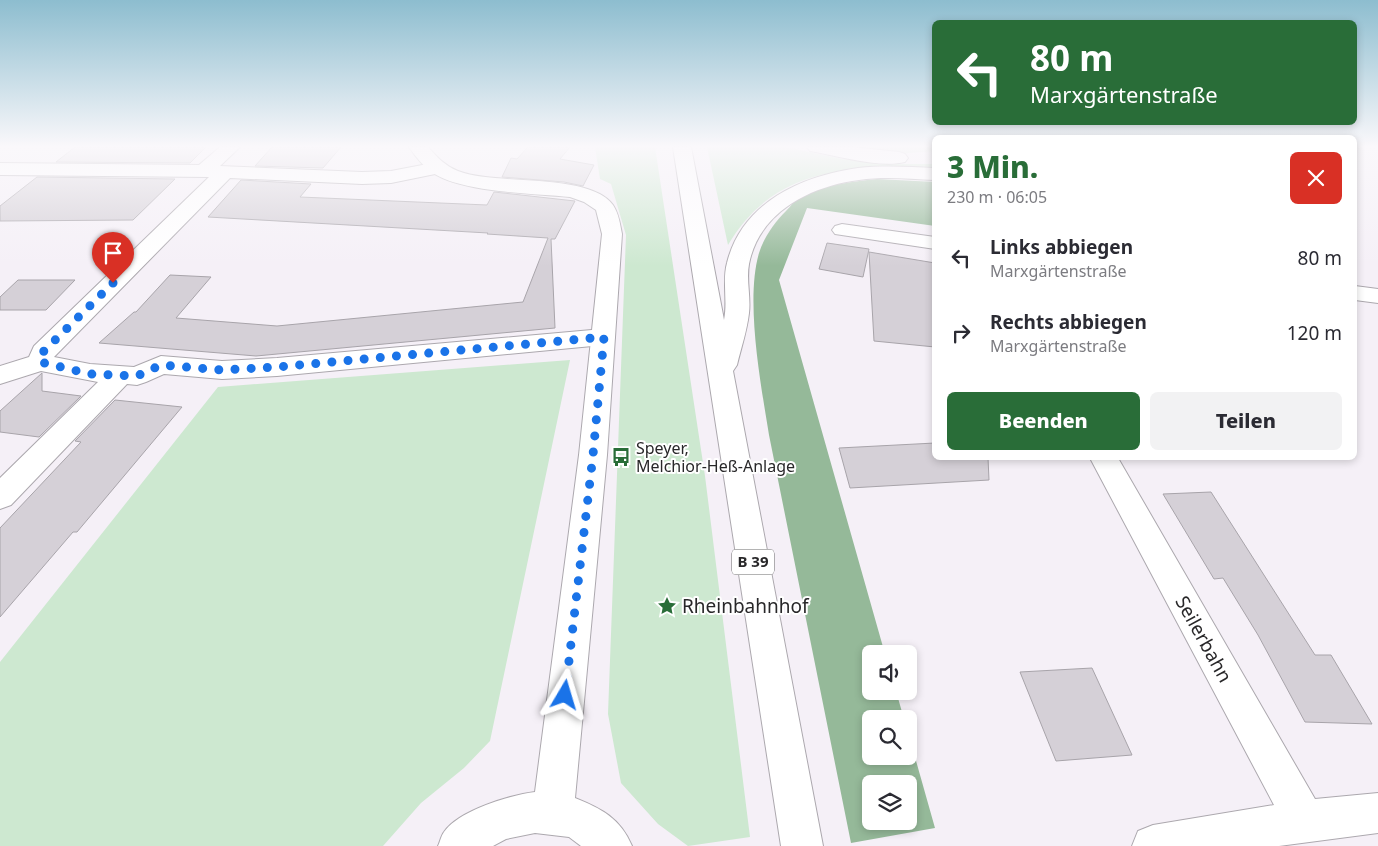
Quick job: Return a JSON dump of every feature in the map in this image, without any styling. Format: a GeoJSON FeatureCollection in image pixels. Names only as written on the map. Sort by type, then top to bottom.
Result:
{"type":"FeatureCollection","features":[{"type":"Feature","properties":{"kind":"street"},"geometry":{"type":"LineString","coordinates":[[40,362],[43,352],[200,186]]}},
{"type":"Feature","properties":{"kind":"street"},"geometry":{"type":"LineString","coordinates":[[526,186],[574,191],[591,198],[604,208],[608,215],[612,234],[593,455],[553,812]]}},
{"type":"Feature","properties":{"kind":"street","name":"B 39"},"geometry":{"type":"LineString","coordinates":[[689,186],[802,846]]}},
{"type":"Feature","properties":{"kind":"street"},"geometry":{"type":"LineString","coordinates":[[721,376],[737,312],[738,264],[748,237],[760,218],[778,202],[809,186]]}},
{"type":"Feature","properties":{"kind":"street"},"geometry":{"type":"LineString","coordinates":[[842,230],[932,243]]}},
{"type":"Feature","properties":{"kind":"street"},"geometry":{"type":"LineString","coordinates":[[1357,293],[1378,296]]}},
{"type":"Feature","properties":{"kind":"street"},"geometry":{"type":"LineString","coordinates":[[0,375],[40,362],[90,374],[137,376],[161,365],[222,370],[277,367],[604,337]]}},
{"type":"Feature","properties":{"kind":"street"},"geometry":{"type":"LineString","coordinates":[[0,496],[120,376]]}},
{"type":"Feature","properties":{"kind":"street","name":"Seilerbahn"},"geometry":{"type":"LineString","coordinates":[[1105,460],[1305,821]]}},
{"type":"Feature","properties":{"kind":"street"},"geometry":{"type":"LineString","coordinates":[[459,846],[474,832],[513,814],[553,812],[586,824],[612,846]]}},
{"type":"Feature","properties":{"kind":"street"},"geometry":{"type":"LineString","coordinates":[[1152,846],[1305,821],[1374,820]]}},
{"type":"Feature","properties":{"kind":"green space"},"geometry":{"type":"Polygon","coordinates":[[[612,186],[661,186],[705,476],[750,837],[688,846],[658,824],[621,783],[608,714],[626,235],[612,186]]]}},
{"type":"Feature","properties":{"kind":"green space"},"geometry":{"type":"Polygon","coordinates":[[[715,186],[790,186],[769,199],[747,218],[728,245],[715,186]]]}},
{"type":"Feature","properties":{"kind":"green space"},"geometry":{"type":"Polygon","coordinates":[[[830,186],[932,186],[932,226],[807,208],[779,280],[882,645],[862,645],[862,700],[899,700],[901,710],[862,710],[862,765],[917,764],[935,828],[851,843],[769,435],[754,318],[755,273],[761,247],[782,215],[798,199],[811,192],[830,186]]]}},
{"type":"Feature","properties":{"kind":"green space"},"geometry":{"type":"Polygon","coordinates":[[[570,360],[490,741],[464,768],[421,803],[383,846],[0,846],[0,662],[218,387],[570,360]]]}},
{"type":"Feature","properties":{"kind":"building"},"geometry":{"type":"Polygon","coordinates":[[[25,186],[167,186],[133,220],[0,221],[0,206],[25,186]]]}},
{"type":"Feature","properties":{"kind":"building"},"geometry":{"type":"Polygon","coordinates":[[[235,186],[309,186],[300,197],[487,205],[494,192],[575,201],[555,239],[551,239],[555,328],[256,356],[99,343],[136,312],[170,275],[211,277],[176,318],[277,326],[523,302],[548,238],[208,217],[235,186]]]}},
{"type":"Feature","properties":{"kind":"building"},"geometry":{"type":"Polygon","coordinates":[[[827,243],[869,249],[863,277],[819,269],[827,243]]]}},
{"type":"Feature","properties":{"kind":"building"},"geometry":{"type":"Polygon","coordinates":[[[869,252],[932,262],[932,347],[874,341],[869,252]]]}},
{"type":"Feature","properties":{"kind":"building"},"geometry":{"type":"Polygon","coordinates":[[[18,280],[75,280],[46,310],[0,310],[0,297],[18,280]]]}},
{"type":"Feature","properties":{"kind":"building"},"geometry":{"type":"Polygon","coordinates":[[[42,373],[42,391],[81,396],[39,437],[0,432],[0,411],[42,373]]]}},
{"type":"Feature","properties":{"kind":"building"},"geometry":{"type":"Polygon","coordinates":[[[115,400],[182,407],[77,532],[73,532],[0,617],[0,528],[81,442],[75,441],[115,400]]]}},
{"type":"Feature","properties":{"kind":"building"},"geometry":{"type":"Polygon","coordinates":[[[932,443],[932,460],[988,460],[989,480],[850,488],[839,448],[932,443]]]}},
{"type":"Feature","properties":{"kind":"building"},"geometry":{"type":"Polygon","coordinates":[[[1211,492],[1315,655],[1331,655],[1372,724],[1305,722],[1258,635],[1223,578],[1214,579],[1163,494],[1211,492]]]}},
{"type":"Feature","properties":{"kind":"building"},"geometry":{"type":"Polygon","coordinates":[[[1092,668],[1132,755],[1056,761],[1020,672],[1092,668]]]}},
{"type":"Feature","properties":{"kind":"place","name":"Speyer, Melchior-Heß-Anlage"},"geometry":{"type":"Point","coordinates":[621,457]}},
{"type":"Feature","properties":{"kind":"place","name":"Rheinbahnhof"},"geometry":{"type":"Point","coordinates":[667,606]}},
{"type":"Feature","properties":{"kind":"route"},"geometry":{"type":"LineString","coordinates":[[113,283],[43,352],[40,362],[90,374],[137,376],[161,365],[222,370],[277,367],[604,337],[593,455],[565,695]]}}]}
